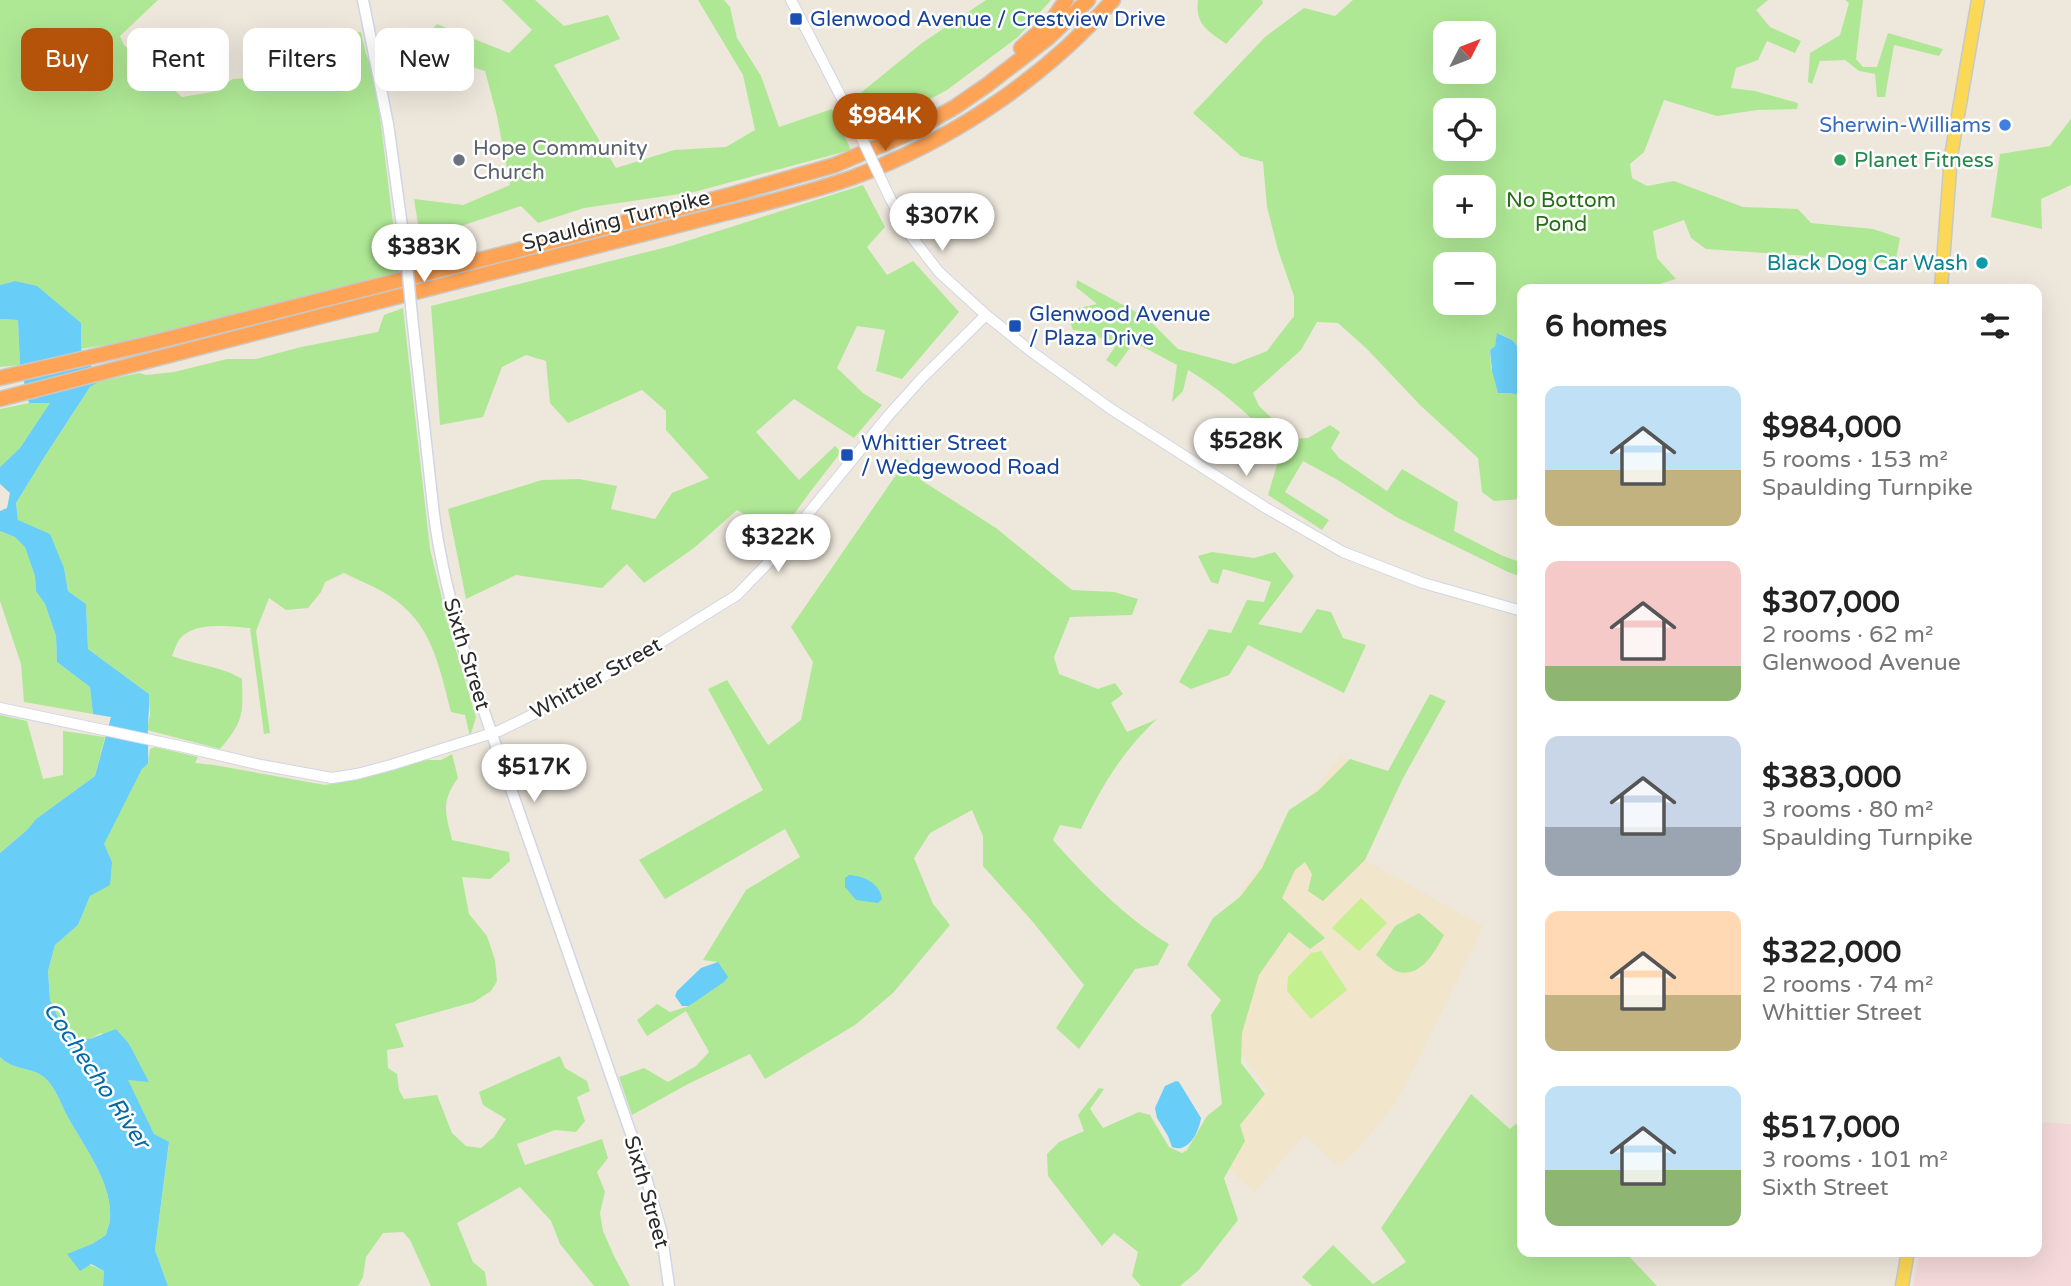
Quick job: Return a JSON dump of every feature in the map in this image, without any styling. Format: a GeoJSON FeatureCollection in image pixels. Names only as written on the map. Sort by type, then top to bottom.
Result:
{"type":"FeatureCollection","features":[{"type":"Feature","properties":{"kind":"highway"},"geometry":{"type":"LineString","coordinates":[[961,103],[974,86],[1053,19],[1066,0]]}},
{"type":"Feature","properties":{"kind":"highway","name":"Spaulding Turnpike"},"geometry":{"type":"LineString","coordinates":[[0,378],[499,256],[846,161],[925,125],[961,103],[1048,38],[1088,0]]}},
{"type":"Feature","properties":{"kind":"highway","name":"Spaulding Turnpike"},"geometry":{"type":"LineString","coordinates":[[0,398],[672,227],[853,177],[939,137],[1007,94],[1070,43],[1113,0]]}},
{"type":"Feature","properties":{"kind":"main road","name":"Sixth Street"},"geometry":{"type":"LineString","coordinates":[[363,0],[392,147],[438,547],[457,627],[651,1193],[661,1230],[669,1286]]}},
{"type":"Feature","properties":{"kind":"main road"},"geometry":{"type":"LineString","coordinates":[[1941,284],[1951,156],[1978,0]]}},
{"type":"Feature","properties":{"kind":"main road"},"geometry":{"type":"LineString","coordinates":[[1902,1286],[1907,1257]]}},
{"type":"Feature","properties":{"kind":"street"},"geometry":{"type":"LineString","coordinates":[[791,0],[907,231],[928,260],[986,315],[1111,409],[1312,536],[1343,552],[1423,583],[1517,610]]}},
{"type":"Feature","properties":{"kind":"street","name":"Whittier Street"},"geometry":{"type":"LineString","coordinates":[[0,708],[332,778],[357,774],[493,733],[538,712],[625,664],[737,595],[767,564],[888,416],[986,315]]}},
{"type":"Feature","properties":{"kind":"shaded area"},"geometry":{"type":"Polygon","coordinates":[[[1340,756],[1402,780],[1365,860],[1483,926],[1394,1105],[1358,1149],[1339,1167],[1304,1135],[1254,1193],[1215,1153],[1268,1090],[1211,1015],[1221,1000],[1187,965],[1340,756]]]}},
{"type":"Feature","properties":{"kind":"shaded area"},"geometry":{"type":"Polygon","coordinates":[[[2042,1122],[2071,1124],[2071,1286],[1913,1286],[1919,1257],[2042,1257],[2042,1122]]]}},
{"type":"Feature","properties":{"kind":"green space"},"geometry":{"type":"Polygon","coordinates":[[[0,0],[158,0],[120,36],[127,48],[127,91],[175,91],[182,97],[229,91],[229,81],[243,78],[243,91],[361,91],[361,32],[375,75],[399,273],[118,343],[81,349],[81,323],[15,281],[0,285],[0,0]]]}},
{"type":"Feature","properties":{"kind":"green space"},"geometry":{"type":"Polygon","coordinates":[[[502,0],[535,0],[564,26],[608,15],[620,39],[554,65],[616,168],[674,150],[726,147],[755,130],[743,75],[698,0],[724,0],[730,7],[737,38],[761,76],[779,127],[832,109],[851,150],[694,192],[584,208],[538,223],[521,206],[452,229],[423,255],[414,199],[463,205],[510,185],[485,71],[474,68],[474,39],[509,53],[532,30],[502,0]]]}},
{"type":"Feature","properties":{"kind":"green space"},"geometry":{"type":"Polygon","coordinates":[[[986,0],[1051,0],[1018,37],[947,90],[870,131],[852,100],[922,43],[986,0]]]}},
{"type":"Feature","properties":{"kind":"green space"},"geometry":{"type":"Polygon","coordinates":[[[1198,0],[1262,0],[1263,3],[1226,44],[1204,26],[1198,15],[1198,0]]]}},
{"type":"Feature","properties":{"kind":"green space","name":"No Bottom Pond"},"geometry":{"type":"Polygon","coordinates":[[[1353,0],[1768,0],[1756,10],[1770,27],[1801,41],[1795,53],[1767,41],[1758,60],[1736,68],[1731,88],[1755,91],[1798,103],[1797,109],[1757,110],[1717,116],[1664,100],[1644,152],[1630,164],[1632,178],[1647,186],[1674,181],[1743,207],[1798,209],[1811,223],[1873,229],[1900,238],[1895,264],[1706,249],[1691,238],[1684,220],[1653,231],[1657,258],[1676,279],[1659,284],[1517,284],[1517,346],[1498,333],[1495,346],[1490,350],[1491,368],[1508,393],[1517,394],[1517,499],[1494,501],[1482,492],[1478,458],[1421,406],[1366,348],[1338,323],[1317,322],[1301,350],[1253,393],[1259,406],[1293,439],[1308,438],[1330,425],[1340,432],[1331,448],[1339,458],[1387,491],[1402,469],[1458,502],[1454,531],[1517,561],[1517,575],[1398,518],[1303,461],[1285,492],[1329,520],[1322,530],[1268,495],[1282,448],[1238,406],[1188,370],[1183,391],[1172,402],[1177,365],[1134,342],[1116,367],[1106,360],[1115,347],[1091,332],[1073,330],[1066,311],[1097,304],[1076,287],[1077,280],[1147,318],[1178,349],[1234,364],[1267,351],[1294,316],[1294,296],[1267,207],[1263,162],[1241,156],[1193,113],[1265,37],[1304,8],[1335,16],[1353,0]]]}},
{"type":"Feature","properties":{"kind":"green space"},"geometry":{"type":"Polygon","coordinates":[[[1845,0],[1863,0],[1856,59],[1863,67],[1877,67],[1888,33],[1943,49],[1939,56],[1894,45],[1885,97],[1877,97],[1875,74],[1859,71],[1845,60],[1820,61],[1812,84],[1808,82],[1810,53],[1840,35],[1849,3],[1845,0]]]}},
{"type":"Feature","properties":{"kind":"green space"},"geometry":{"type":"Polygon","coordinates":[[[2071,119],[2071,185],[2041,199],[2042,229],[1991,217],[2000,154],[2050,146],[2071,119]]]}},
{"type":"Feature","properties":{"kind":"green space"},"geometry":{"type":"Polygon","coordinates":[[[863,185],[885,227],[867,247],[887,275],[913,261],[959,312],[902,379],[876,371],[885,330],[857,326],[837,368],[863,393],[882,405],[854,438],[794,399],[756,432],[799,480],[835,446],[841,452],[768,550],[758,544],[770,529],[737,510],[694,548],[644,583],[627,564],[602,588],[516,575],[466,599],[448,509],[542,480],[579,479],[617,486],[611,509],[655,519],[672,493],[709,478],[666,430],[666,411],[642,390],[568,423],[550,403],[546,361],[526,355],[502,367],[483,417],[440,425],[431,306],[671,246],[863,185]]]}},
{"type":"Feature","properties":{"kind":"green space"},"geometry":{"type":"Polygon","coordinates":[[[403,308],[430,549],[448,623],[476,717],[470,737],[465,715],[451,712],[432,646],[415,618],[388,595],[344,573],[325,582],[321,592],[308,608],[286,610],[269,598],[256,631],[270,733],[264,734],[250,628],[222,626],[202,627],[185,634],[179,640],[172,656],[226,671],[242,679],[240,717],[228,739],[220,749],[147,730],[150,715],[149,694],[88,649],[86,604],[68,591],[64,568],[18,520],[16,503],[90,387],[100,381],[139,373],[146,375],[174,372],[227,359],[256,359],[378,332],[384,315],[403,308]]]}},
{"type":"Feature","properties":{"kind":"green space"},"geometry":{"type":"Polygon","coordinates":[[[0,319],[18,320],[20,365],[0,367],[0,319]]]}},
{"type":"Feature","properties":{"kind":"green space"},"geometry":{"type":"Polygon","coordinates":[[[51,402],[20,448],[0,467],[0,409],[51,402]]]}},
{"type":"Feature","properties":{"kind":"green space"},"geometry":{"type":"Polygon","coordinates":[[[907,459],[921,480],[996,528],[1072,590],[1114,592],[1138,599],[1132,615],[1070,617],[1054,657],[1059,674],[1098,689],[1115,683],[1123,694],[1111,703],[1127,732],[1157,719],[1133,744],[1113,771],[1081,829],[1060,825],[1053,840],[1107,897],[1169,944],[1158,965],[1135,969],[1079,1049],[1056,1028],[1084,985],[983,866],[983,836],[972,810],[930,833],[914,858],[933,904],[950,925],[893,993],[855,1025],[765,1079],[750,1054],[632,1115],[619,1077],[644,1068],[668,1082],[696,1066],[709,1052],[686,1011],[647,1036],[637,1020],[657,1004],[670,1012],[689,1006],[724,981],[718,962],[703,960],[746,890],[800,857],[785,829],[665,899],[639,860],[763,790],[708,689],[727,680],[768,745],[801,720],[813,662],[791,627],[907,459]]]}},
{"type":"Feature","properties":{"kind":"green space"},"geometry":{"type":"Polygon","coordinates":[[[0,531],[15,537],[25,546],[35,576],[36,591],[45,604],[56,636],[57,662],[90,687],[93,714],[24,702],[21,664],[0,601],[0,531]]]}},
{"type":"Feature","properties":{"kind":"green space"},"geometry":{"type":"Polygon","coordinates":[[[1212,552],[1254,558],[1275,552],[1294,576],[1258,624],[1301,633],[1317,609],[1331,612],[1343,638],[1366,645],[1344,693],[1248,645],[1229,675],[1191,689],[1179,682],[1209,629],[1231,633],[1247,600],[1264,602],[1271,582],[1223,569],[1218,584],[1211,582],[1198,556],[1212,552]]]}},
{"type":"Feature","properties":{"kind":"green space"},"geometry":{"type":"Polygon","coordinates":[[[1430,694],[1446,701],[1402,780],[1365,860],[1323,901],[1308,891],[1312,874],[1305,862],[1295,870],[1282,898],[1325,938],[1310,949],[1289,932],[1259,975],[1242,1033],[1241,1063],[1265,1094],[1240,1125],[1245,1141],[1224,1178],[1238,1220],[1198,1271],[1180,1286],[1141,1286],[1132,1276],[1138,1252],[1114,1233],[1102,1246],[1048,1176],[1047,1154],[1059,1142],[1084,1131],[1078,1115],[1099,1088],[1104,1089],[1090,1109],[1103,1128],[1139,1112],[1150,1115],[1169,1147],[1182,1153],[1187,1150],[1207,1116],[1222,1104],[1211,1015],[1221,1000],[1187,965],[1213,918],[1240,897],[1262,868],[1289,810],[1318,791],[1350,759],[1388,771],[1430,694]]]}},
{"type":"Feature","properties":{"kind":"green space"},"geometry":{"type":"Polygon","coordinates":[[[0,715],[27,721],[43,779],[63,775],[63,731],[105,737],[95,776],[36,819],[0,853],[0,715]]]}},
{"type":"Feature","properties":{"kind":"green space"},"geometry":{"type":"Polygon","coordinates":[[[155,747],[198,757],[195,763],[325,785],[363,778],[426,760],[441,760],[452,754],[458,778],[449,794],[446,808],[452,840],[509,852],[510,861],[490,879],[462,877],[469,914],[487,936],[495,960],[497,981],[491,991],[474,1002],[395,1024],[404,1047],[387,1050],[388,1068],[397,1074],[399,1090],[404,1099],[437,1095],[452,1133],[466,1146],[481,1148],[494,1137],[506,1119],[483,1105],[479,1092],[560,1056],[565,1068],[587,1081],[590,1091],[577,1097],[585,1121],[576,1132],[555,1130],[517,1144],[525,1165],[602,1139],[608,1158],[597,1172],[605,1192],[600,1213],[603,1231],[630,1286],[594,1286],[560,1244],[551,1221],[520,1187],[457,1223],[473,1262],[485,1272],[487,1286],[431,1286],[410,1240],[403,1232],[383,1233],[366,1257],[363,1277],[358,1286],[168,1286],[155,1250],[169,1143],[154,1134],[127,1080],[149,1081],[101,1033],[90,1039],[75,1037],[61,1024],[50,1000],[48,971],[55,945],[78,925],[90,896],[112,862],[103,844],[142,769],[148,764],[150,749],[155,747]]]}},
{"type":"Feature","properties":{"kind":"green space"},"geometry":{"type":"Polygon","coordinates":[[[1361,898],[1387,923],[1359,951],[1332,928],[1361,898]]]}},
{"type":"Feature","properties":{"kind":"green space"},"geometry":{"type":"Polygon","coordinates":[[[1419,913],[1444,935],[1421,967],[1407,973],[1396,971],[1376,955],[1395,926],[1419,913]]]}},
{"type":"Feature","properties":{"kind":"green space"},"geometry":{"type":"Polygon","coordinates":[[[1321,951],[1347,990],[1311,1019],[1287,991],[1288,977],[1311,953],[1321,951]]]}},
{"type":"Feature","properties":{"kind":"green space"},"geometry":{"type":"Polygon","coordinates":[[[0,1057],[10,1064],[39,1074],[48,1081],[103,1180],[110,1206],[106,1235],[67,1255],[104,1271],[103,1286],[0,1286],[0,1057]]]}},
{"type":"Feature","properties":{"kind":"green space"},"geometry":{"type":"Polygon","coordinates":[[[1471,1094],[1510,1129],[1517,1123],[1517,1257],[1630,1257],[1657,1286],[1312,1286],[1302,1277],[1333,1245],[1373,1284],[1406,1262],[1381,1228],[1471,1094]]]}},
{"type":"Feature","properties":{"kind":"water","name":"Cochecho River"},"geometry":{"type":"Polygon","coordinates":[[[15,281],[37,286],[81,323],[81,349],[100,381],[90,387],[16,503],[18,520],[50,534],[64,568],[68,591],[86,604],[88,649],[149,694],[148,764],[142,769],[104,844],[112,862],[110,885],[90,896],[78,925],[55,945],[48,971],[50,1000],[61,1024],[75,1037],[90,1039],[116,1029],[129,1044],[149,1082],[128,1080],[154,1134],[169,1142],[155,1250],[168,1286],[103,1286],[104,1271],[91,1264],[80,1271],[67,1254],[106,1235],[110,1206],[103,1180],[48,1081],[39,1074],[10,1064],[0,1057],[0,853],[36,819],[95,776],[111,717],[93,714],[90,687],[57,662],[56,636],[45,604],[36,591],[35,576],[25,547],[15,537],[0,531],[0,511],[7,508],[10,493],[0,484],[0,467],[20,448],[50,403],[29,403],[20,365],[18,320],[0,319],[0,285],[15,281]]]}},
{"type":"Feature","properties":{"kind":"water"},"geometry":{"type":"Polygon","coordinates":[[[1497,333],[1517,346],[1517,394],[1498,393],[1490,350],[1495,346],[1497,333]]]}},
{"type":"Feature","properties":{"kind":"water"},"geometry":{"type":"Polygon","coordinates":[[[849,875],[870,881],[881,893],[882,899],[878,903],[856,900],[845,887],[845,878],[849,875]]]}},
{"type":"Feature","properties":{"kind":"water"},"geometry":{"type":"Polygon","coordinates":[[[718,962],[728,977],[724,982],[689,1006],[682,1006],[675,996],[677,991],[701,968],[718,962]]]}},
{"type":"Feature","properties":{"kind":"water"},"geometry":{"type":"Polygon","coordinates":[[[1176,1081],[1201,1118],[1192,1140],[1188,1145],[1178,1148],[1172,1147],[1157,1118],[1155,1108],[1165,1086],[1176,1081]]]}},
{"type":"Feature","properties":{"kind":"place","name":"Glenwood Avenue / Crestview Drive"},"geometry":{"type":"Point","coordinates":[796,19]}},
{"type":"Feature","properties":{"kind":"place","name":"Sherwin-Williams"},"geometry":{"type":"Point","coordinates":[2005,125]}},
{"type":"Feature","properties":{"kind":"place","name":"Hope Community Church"},"geometry":{"type":"Point","coordinates":[459,160]}},
{"type":"Feature","properties":{"kind":"place","name":"Planet Fitness"},"geometry":{"type":"Point","coordinates":[1840,160]}},
{"type":"Feature","properties":{"kind":"place","name":"Black Dog Car Wash"},"geometry":{"type":"Point","coordinates":[1982,263]}},
{"type":"Feature","properties":{"kind":"place","name":"Glenwood Avenue / Plaza Drive"},"geometry":{"type":"Point","coordinates":[1015,326]}},
{"type":"Feature","properties":{"kind":"place","name":"Whittier Street / Wedgewood Road"},"geometry":{"type":"Point","coordinates":[847,455]}}]}
